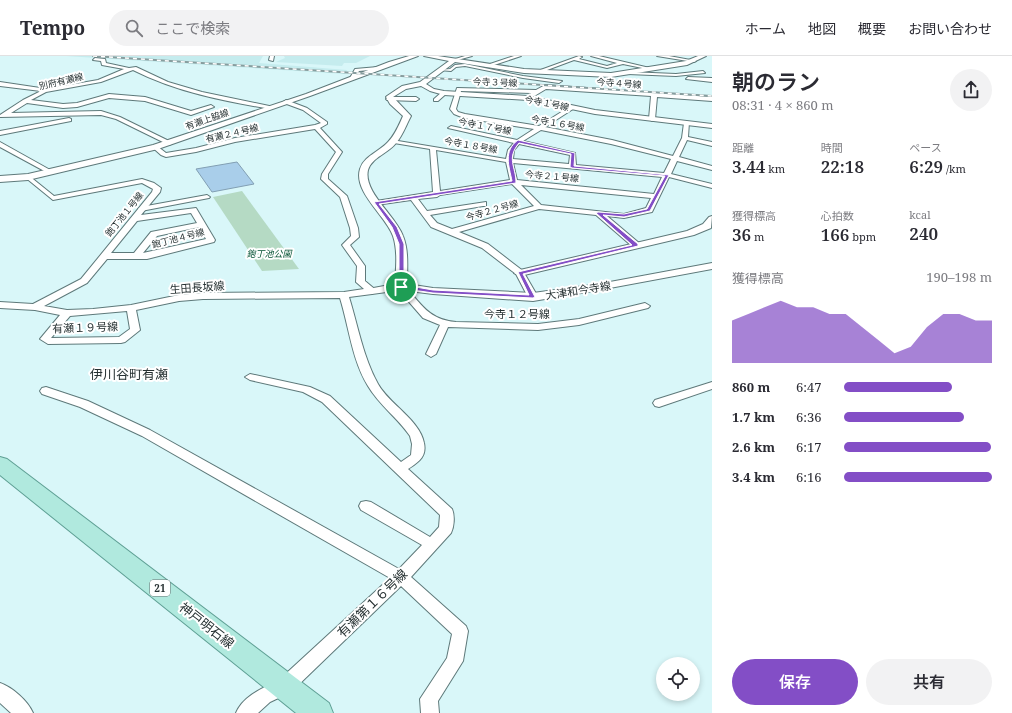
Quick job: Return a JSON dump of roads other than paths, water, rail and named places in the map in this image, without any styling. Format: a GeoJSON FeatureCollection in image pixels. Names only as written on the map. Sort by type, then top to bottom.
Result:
{"type":"FeatureCollection","features":[{"type":"Feature","properties":{"kind":"main road","name":"神戸明石線"},"geometry":{"type":"LineString","coordinates":[[0,464],[319,713]]}},
{"type":"Feature","properties":{"kind":"street","name":"有瀬上脇線"},"geometry":{"type":"LineString","coordinates":[[0,179],[50,172],[155,147],[415,56]]}},
{"type":"Feature","properties":{"kind":"street"},"geometry":{"type":"LineString","coordinates":[[427,56],[486,66],[537,72],[610,75],[694,61],[703,56]]}},
{"type":"Feature","properties":{"kind":"street"},"geometry":{"type":"LineString","coordinates":[[389,99],[394,92],[400,89],[422,84],[454,60],[470,56]]}},
{"type":"Feature","properties":{"kind":"street"},"geometry":{"type":"LineString","coordinates":[[486,66],[519,56]]}},
{"type":"Feature","properties":{"kind":"street"},"geometry":{"type":"LineString","coordinates":[[537,72],[583,56]]}},
{"type":"Feature","properties":{"kind":"street"},"geometry":{"type":"LineString","coordinates":[[593,56],[652,69]]}},
{"type":"Feature","properties":{"kind":"street"},"geometry":{"type":"LineString","coordinates":[[659,56],[694,61]]}},
{"type":"Feature","properties":{"kind":"street"},"geometry":{"type":"LineString","coordinates":[[95,59],[104,60],[104,64],[130,69],[134,68],[160,80],[208,97],[271,107]]}},
{"type":"Feature","properties":{"kind":"street"},"geometry":{"type":"LineString","coordinates":[[574,59],[607,66],[624,62]]}},
{"type":"Feature","properties":{"kind":"street"},"geometry":{"type":"LineString","coordinates":[[441,70],[451,70],[455,66],[465,65],[523,77],[559,81]]}},
{"type":"Feature","properties":{"kind":"street","name":"別府有瀬線"},"geometry":{"type":"LineString","coordinates":[[1,117],[25,101],[45,91],[98,81],[130,69]]}},
{"type":"Feature","properties":{"kind":"street"},"geometry":{"type":"LineString","coordinates":[[628,73],[676,75],[703,72]]}},
{"type":"Feature","properties":{"kind":"street"},"geometry":{"type":"LineString","coordinates":[[676,75],[691,79],[712,80]]}},
{"type":"Feature","properties":{"kind":"street"},"geometry":{"type":"LineString","coordinates":[[0,84],[45,91]]}},
{"type":"Feature","properties":{"kind":"street","name":"今寺１号線"},"geometry":{"type":"LineString","coordinates":[[422,84],[432,90],[457,95],[528,98],[571,108],[712,126]]}},
{"type":"Feature","properties":{"kind":"street","name":"今寺４号線"},"geometry":{"type":"LineString","coordinates":[[528,98],[545,87],[712,99]]}},
{"type":"Feature","properties":{"kind":"street","name":"今寺３号線"},"geometry":{"type":"LineString","coordinates":[[457,95],[459,88],[536,92]]}},
{"type":"Feature","properties":{"kind":"street"},"geometry":{"type":"LineString","coordinates":[[436,100],[444,93]]}},
{"type":"Feature","properties":{"kind":"street","name":"今寺１６号線"},"geometry":{"type":"LineString","coordinates":[[457,95],[453,109],[455,115],[538,128],[612,142],[712,168]]}},
{"type":"Feature","properties":{"kind":"street"},"geometry":{"type":"LineString","coordinates":[[652,119],[654,95]]}},
{"type":"Feature","properties":{"kind":"street"},"geometry":{"type":"LineString","coordinates":[[25,101],[63,106],[77,105],[109,96],[145,99],[191,113],[210,107]]}},
{"type":"Feature","properties":{"kind":"street"},"geometry":{"type":"LineString","coordinates":[[389,99],[416,99]]}},
{"type":"Feature","properties":{"kind":"street"},"geometry":{"type":"LineString","coordinates":[[389,99],[390,102],[404,110],[407,116],[394,141],[367,162],[363,175],[364,183],[376,203],[394,227],[401,244],[401,287]]}},
{"type":"Feature","properties":{"kind":"street"},"geometry":{"type":"LineString","coordinates":[[286,102],[305,109],[325,123],[316,127],[339,152],[325,174],[324,179],[343,196],[354,228],[355,237],[346,245],[361,266],[360,282],[372,290]]}},
{"type":"Feature","properties":{"kind":"street"},"geometry":{"type":"LineString","coordinates":[[55,115],[63,106]]}},
{"type":"Feature","properties":{"kind":"street"},"geometry":{"type":"LineString","coordinates":[[571,108],[538,128],[518,142],[511,150],[509,161],[514,182],[539,207],[624,216],[648,210],[685,138],[687,123]]}},
{"type":"Feature","properties":{"kind":"street"},"geometry":{"type":"LineString","coordinates":[[1,117],[17,114],[101,114],[118,118],[168,143]]}},
{"type":"Feature","properties":{"kind":"street"},"geometry":{"type":"LineString","coordinates":[[0,132],[101,114]]}},
{"type":"Feature","properties":{"kind":"street","name":"有瀬２４号線"},"geometry":{"type":"LineString","coordinates":[[155,147],[166,155],[196,150],[235,140],[316,127]]}},
{"type":"Feature","properties":{"kind":"street","name":"今寺１７号線"},"geometry":{"type":"LineString","coordinates":[[451,128],[573,154],[572,167]]}},
{"type":"Feature","properties":{"kind":"street"},"geometry":{"type":"LineString","coordinates":[[685,138],[712,144]]}},
{"type":"Feature","properties":{"kind":"street","name":"今寺１８号線"},"geometry":{"type":"LineString","coordinates":[[394,141],[509,161],[667,175],[712,186]]}},
{"type":"Feature","properties":{"kind":"street"},"geometry":{"type":"LineString","coordinates":[[0,144],[50,172]]}},
{"type":"Feature","properties":{"kind":"street"},"geometry":{"type":"LineString","coordinates":[[433,148],[437,194]]}},
{"type":"Feature","properties":{"kind":"street","name":"鉋丁池１号線"},"geometry":{"type":"LineString","coordinates":[[28,176],[53,198],[142,181],[152,184],[157,188],[156,192],[84,281],[34,307]]}},
{"type":"Feature","properties":{"kind":"street","name":"今寺２１号線"},"geometry":{"type":"LineString","coordinates":[[376,203],[514,182],[655,196]]}},
{"type":"Feature","properties":{"kind":"street"},"geometry":{"type":"LineString","coordinates":[[141,209],[207,197]]}},
{"type":"Feature","properties":{"kind":"street"},"geometry":{"type":"LineString","coordinates":[[413,198],[434,225],[485,246],[520,273],[533,297]]}},
{"type":"Feature","properties":{"kind":"street"},"geometry":{"type":"LineString","coordinates":[[425,214],[483,204]]}},
{"type":"Feature","properties":{"kind":"street","name":"今寺２２号線"},"geometry":{"type":"LineString","coordinates":[[451,232],[539,207]]}},
{"type":"Feature","properties":{"kind":"street","name":"鉋丁池４号線"},"geometry":{"type":"LineString","coordinates":[[104,256],[147,256],[211,240],[193,210],[134,219]]}},
{"type":"Feature","properties":{"kind":"street"},"geometry":{"type":"LineString","coordinates":[[598,213],[636,245]]}},
{"type":"Feature","properties":{"kind":"street"},"geometry":{"type":"LineString","coordinates":[[136,256],[154,234],[201,224]]}},
{"type":"Feature","properties":{"kind":"street"},"geometry":{"type":"LineString","coordinates":[[520,273],[690,233],[710,224]]}},
{"type":"Feature","properties":{"kind":"street","name":"大津和今寺線"},"geometry":{"type":"LineString","coordinates":[[372,290],[401,287],[433,291],[533,297],[599,288],[643,278],[712,266]]}},
{"type":"Feature","properties":{"kind":"street","name":"今寺１２号線"},"geometry":{"type":"LineString","coordinates":[[401,287],[426,316],[444,324],[538,327],[579,322],[645,306]]}},
{"type":"Feature","properties":{"kind":"street","name":"生田長坂線"},"geometry":{"type":"LineString","coordinates":[[0,305],[34,307],[67,313],[131,308],[179,298],[203,296],[344,295],[372,290]]}},
{"type":"Feature","properties":{"kind":"street"},"geometry":{"type":"LineString","coordinates":[[250,377],[306,389],[326,399],[400,469],[417,457],[418,442],[410,428],[386,403],[373,386],[361,359],[353,324],[344,295]]}},
{"type":"Feature","properties":{"kind":"street","name":"有瀬１９号線"},"geometry":{"type":"LineString","coordinates":[[67,313],[45,339],[52,342],[121,340],[135,330],[131,308]]}},
{"type":"Feature","properties":{"kind":"street"},"geometry":{"type":"LineString","coordinates":[[431,354],[444,324]]}},
{"type":"Feature","properties":{"kind":"street"},"geometry":{"type":"LineString","coordinates":[[659,403],[712,385]]}},
{"type":"Feature","properties":{"kind":"street"},"geometry":{"type":"LineString","coordinates":[[46,391],[84,404],[146,432],[401,577],[460,631],[455,661],[429,699],[430,713]]}},
{"type":"Feature","properties":{"kind":"street","name":"有瀬第１６号線"},"geometry":{"type":"LineString","coordinates":[[245,713],[264,696],[285,686],[401,577],[446,529],[447,513],[400,469]]}},
{"type":"Feature","properties":{"kind":"street"},"geometry":{"type":"LineString","coordinates":[[366,506],[431,544]]}},
{"type":"Feature","properties":{"kind":"street"},"geometry":{"type":"LineString","coordinates":[[0,691],[24,713]]}},
{"type":"Feature","properties":{"kind":"tunnel"},"geometry":{"type":"LineString","coordinates":[[95,59],[100,56]]}},
{"type":"Feature","properties":{"kind":"railway"},"geometry":{"type":"LineString","coordinates":[[93,56],[712,96]]}},
{"type":"Feature","properties":{"kind":"district","name":"伊川谷町有瀬"},"geometry":{"type":"Point","coordinates":[129,374]}},
{"type":"Feature","properties":{"kind":"park label","name":"鉋丁池公園"},"geometry":{"type":"Point","coordinates":[269,253]}}]}
